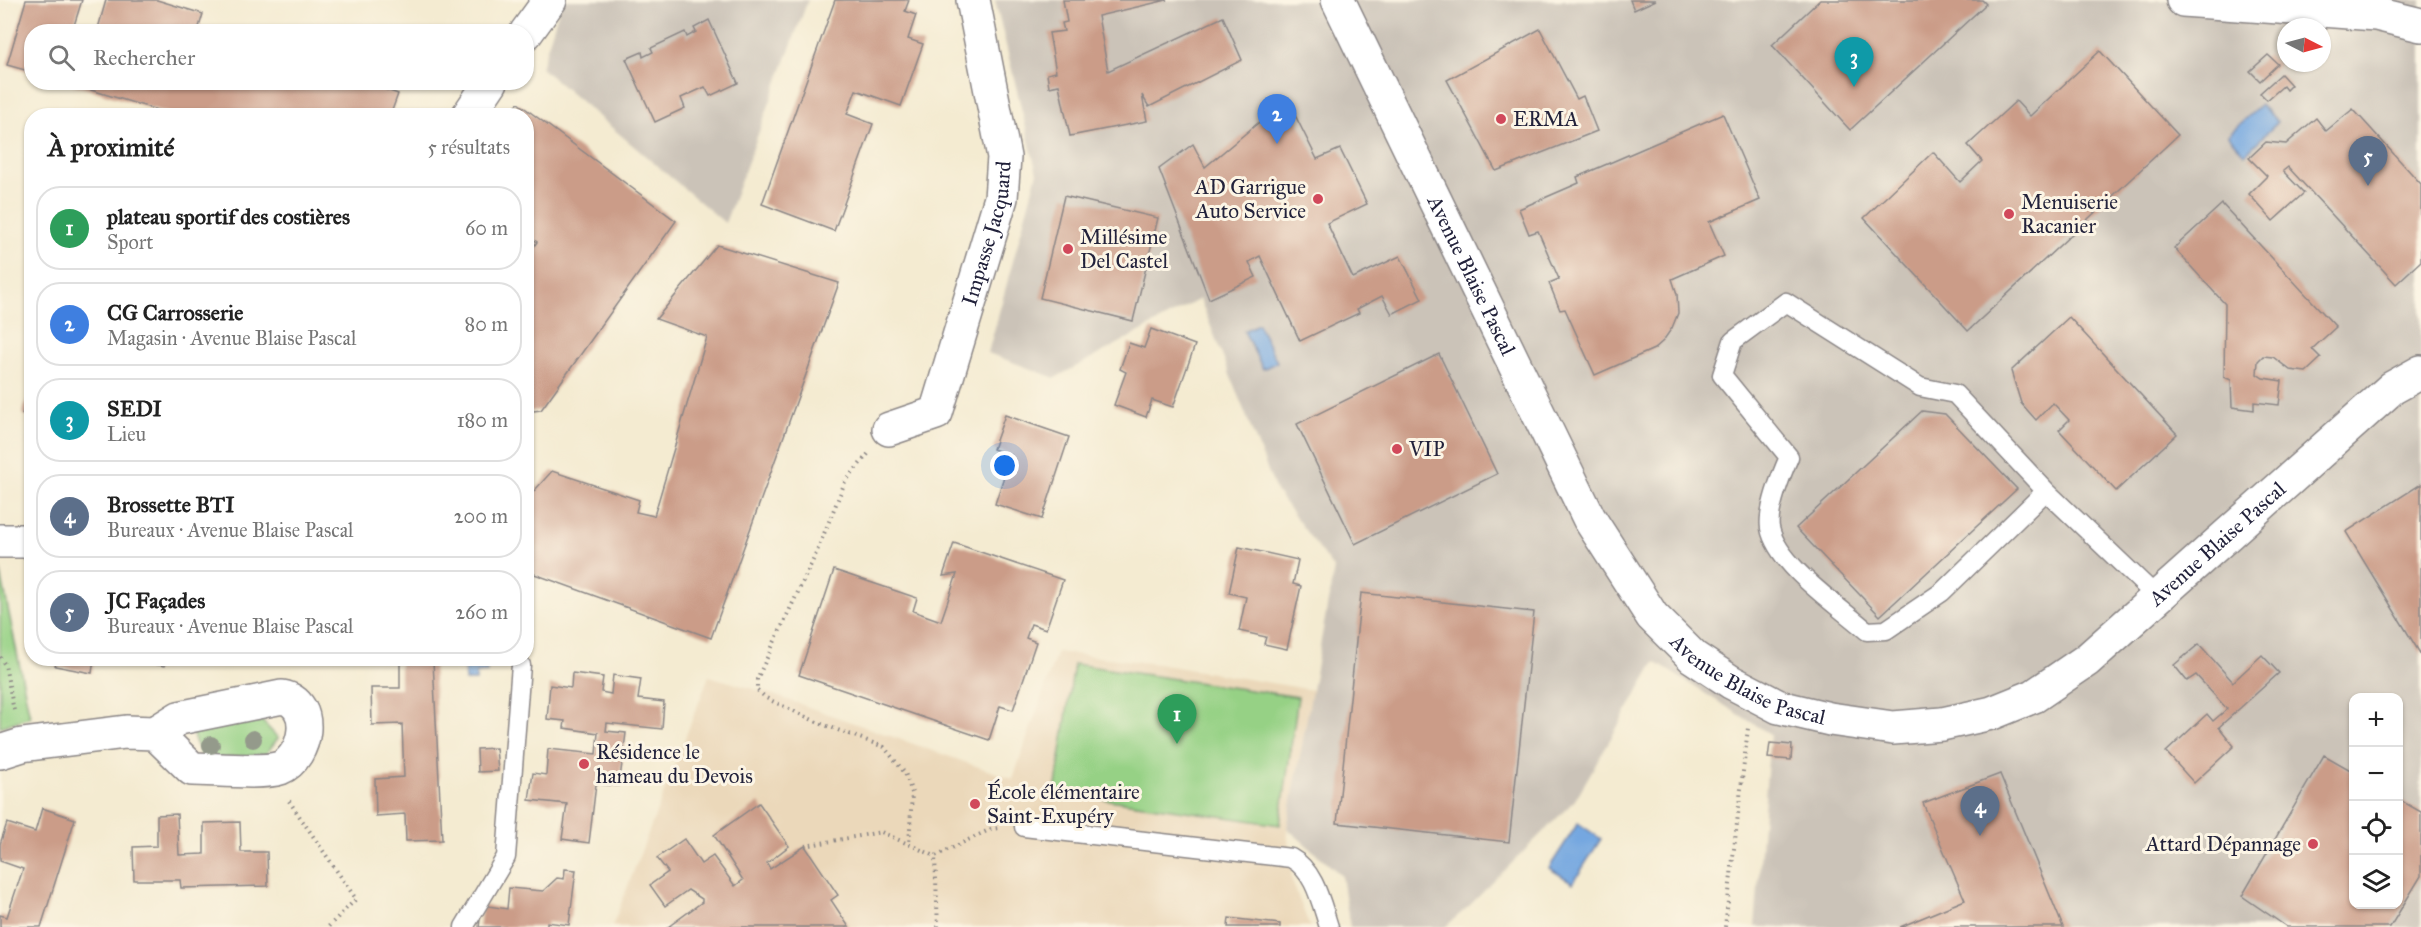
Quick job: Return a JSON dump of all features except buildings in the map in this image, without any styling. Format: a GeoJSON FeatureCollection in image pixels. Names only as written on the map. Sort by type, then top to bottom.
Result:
{"type":"FeatureCollection","features":[{"type":"Feature","properties":{"kind":"street"},"geometry":{"type":"LineString","coordinates":[[533,24],[550,0]]}},
{"type":"Feature","properties":{"kind":"street","name":"Impasse Jacquard"},"geometry":{"type":"LineString","coordinates":[[889,429],[936,413],[1001,198],[1004,157],[973,0]]}},
{"type":"Feature","properties":{"kind":"street"},"geometry":{"type":"LineString","coordinates":[[2183,0],[2383,7],[2421,25]]}},
{"type":"Feature","properties":{"kind":"street","name":"Avenue Blaise Pascal"},"geometry":{"type":"LineString","coordinates":[[1335,1],[1589,518],[1652,616],[1693,657],[1779,707],[1830,719],[1893,728],[1942,724],[1992,713],[2034,696],[2087,660],[2158,598],[2241,520],[2392,388],[2421,372]]}},
{"type":"Feature","properties":{"kind":"street"},"geometry":{"type":"LineString","coordinates":[[473,108],[486,90]]}},
{"type":"Feature","properties":{"kind":"street"},"geometry":{"type":"LineString","coordinates":[[0,541],[24,541]]}},
{"type":"Feature","properties":{"kind":"street"},"geometry":{"type":"LineString","coordinates":[[11,748],[126,732],[155,733],[178,718],[282,697],[293,699],[301,708],[303,735],[292,759],[283,767],[192,769],[155,733]]}},
{"type":"Feature","properties":{"kind":"lane"},"geometry":{"type":"LineString","coordinates":[[2046,491],[1942,592],[1887,630],[1867,631],[1785,559],[1770,527],[1777,484],[1789,457],[1722,375],[1733,340],[1786,302],[1920,387],[1955,394],[2046,491],[2158,598]]}},
{"type":"Feature","properties":{"kind":"lane"},"geometry":{"type":"LineString","coordinates":[[464,927],[506,857],[521,666]]}},
{"type":"Feature","properties":{"kind":"lane"},"geometry":{"type":"LineString","coordinates":[[1024,827],[1291,858],[1299,862],[1313,881],[1329,927]]}},
{"type":"Feature","properties":{"kind":"path"},"geometry":{"type":"LineString","coordinates":[[889,429],[845,482],[815,556],[757,679],[757,690],[766,698],[819,723],[884,747],[905,773],[912,793],[909,845]]}},
{"type":"Feature","properties":{"kind":"path"},"geometry":{"type":"LineString","coordinates":[[0,657],[5,664],[11,748]]}},
{"type":"Feature","properties":{"kind":"path"},"geometry":{"type":"LineString","coordinates":[[1725,927],[1746,739],[1755,694]]}},
{"type":"Feature","properties":{"kind":"path"},"geometry":{"type":"LineString","coordinates":[[267,769],[356,899],[328,927]]}},
{"type":"Feature","properties":{"kind":"path"},"geometry":{"type":"LineString","coordinates":[[805,846],[881,832],[935,856],[991,829],[1024,827]]}},
{"type":"Feature","properties":{"kind":"path"},"geometry":{"type":"LineString","coordinates":[[935,856],[938,927]]}},
{"type":"Feature","properties":{"kind":"shaded area"},"geometry":{"type":"Polygon","coordinates":[[[562,0],[808,0],[725,223],[541,68],[562,0]]]}},
{"type":"Feature","properties":{"kind":"shaded area"},"geometry":{"type":"Polygon","coordinates":[[[995,0],[2421,0],[2421,927],[1755,927],[1770,734],[1655,662],[1575,800],[1445,927],[1350,927],[1342,876],[1287,828],[1334,569],[1276,491],[1200,299],[1055,378],[988,353],[1037,173],[995,0]]]}},
{"type":"Feature","properties":{"kind":"shaded area","name":"École élémentaire Saint-Exupéry"},"geometry":{"type":"Polygon","coordinates":[[[1057,652],[1158,664],[1313,690],[1287,828],[1292,881],[1310,927],[612,927],[709,676],[774,695],[1013,779],[1057,652]]]}},
{"type":"Feature","properties":{"kind":"green space"},"geometry":{"type":"Polygon","coordinates":[[[0,569],[30,717],[0,727],[0,569]]]}},
{"type":"Feature","properties":{"kind":"green space"},"geometry":{"type":"Polygon","coordinates":[[[1074,664],[1298,697],[1280,825],[1055,792],[1074,664]]]}},
{"type":"Feature","properties":{"kind":"green space"},"geometry":{"type":"Polygon","coordinates":[[[262,721],[278,738],[266,754],[203,760],[191,731],[262,721]]]}},
{"type":"Feature","properties":{"kind":"water"},"geometry":{"type":"Polygon","coordinates":[[[2261,105],[2278,122],[2245,154],[2228,135],[2261,105]]]}},
{"type":"Feature","properties":{"kind":"water"},"geometry":{"type":"Polygon","coordinates":[[[1258,324],[1277,362],[1263,369],[1244,331],[1258,324]]]}},
{"type":"Feature","properties":{"kind":"water"},"geometry":{"type":"Polygon","coordinates":[[[465,666],[487,666],[487,672],[476,673],[476,681],[465,681],[465,666]]]}},
{"type":"Feature","properties":{"kind":"water"},"geometry":{"type":"Polygon","coordinates":[[[1578,823],[1601,839],[1573,883],[1549,868],[1578,823]]]}},
{"type":"Feature","properties":{"kind":"place","name":"SEDI"},"geometry":{"type":"Point","coordinates":[1854,87]}},
{"type":"Feature","properties":{"kind":"place","name":"ERMA"},"geometry":{"type":"Point","coordinates":[1501,119]}},
{"type":"Feature","properties":{"kind":"place","name":"CG Carrosserie"},"geometry":{"type":"Point","coordinates":[1277,144]}},
{"type":"Feature","properties":{"kind":"place","name":"JC Façades"},"geometry":{"type":"Point","coordinates":[2368,186]}},
{"type":"Feature","properties":{"kind":"place","name":"AD Garrigue Auto Service"},"geometry":{"type":"Point","coordinates":[1318,199]}},
{"type":"Feature","properties":{"kind":"place","name":"Menuiserie Racanier"},"geometry":{"type":"Point","coordinates":[2009,214]}},
{"type":"Feature","properties":{"kind":"place","name":"Millésime Del Castel"},"geometry":{"type":"Point","coordinates":[1068,249]}},
{"type":"Feature","properties":{"kind":"place","name":"VIP"},"geometry":{"type":"Point","coordinates":[1397,449]}},
{"type":"Feature","properties":{"kind":"place","name":"plateau sportif des costières"},"geometry":{"type":"Point","coordinates":[1177,744]}},
{"type":"Feature","properties":{"kind":"place","name":"Résidence le hameau du Devois"},"geometry":{"type":"Point","coordinates":[584,764]}},
{"type":"Feature","properties":{"kind":"place","name":"École élémentaire Saint-Exupéry"},"geometry":{"type":"Point","coordinates":[975,804]}},
{"type":"Feature","properties":{"kind":"place","name":"Brossette BTI"},"geometry":{"type":"Point","coordinates":[1980,836]}},
{"type":"Feature","properties":{"kind":"place","name":"Attard Dépannage"},"geometry":{"type":"Point","coordinates":[2313,844]}}]}
